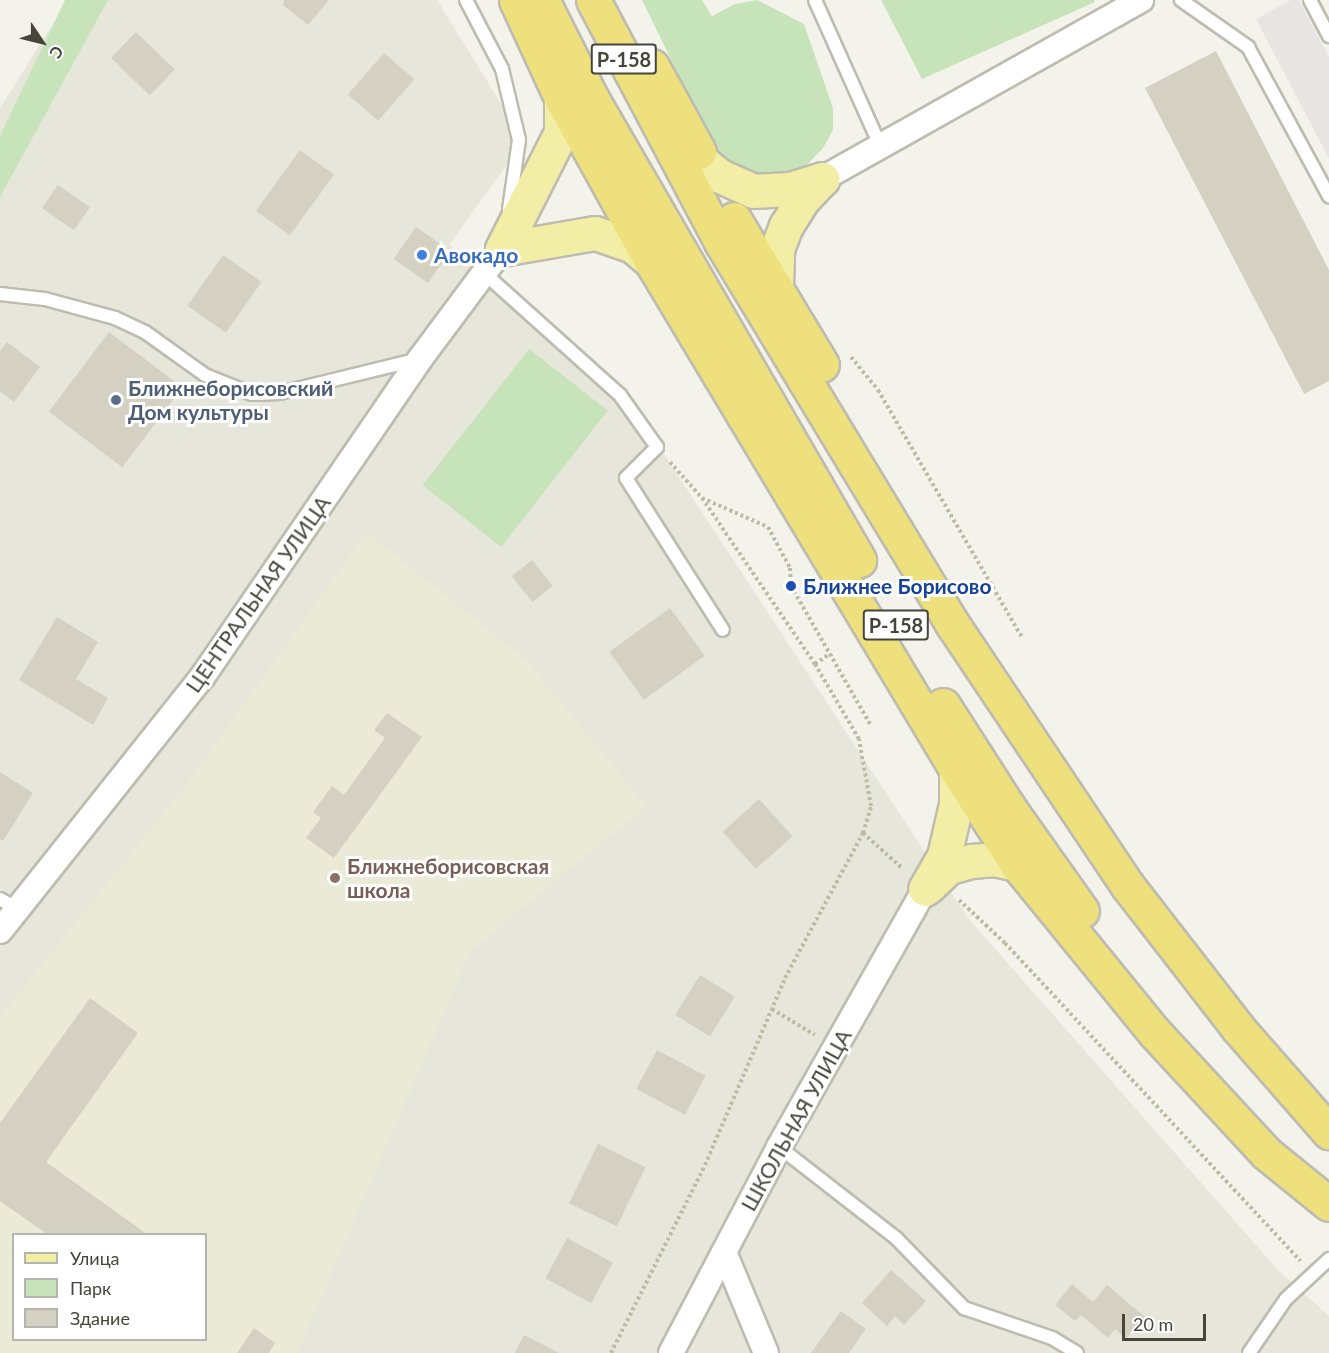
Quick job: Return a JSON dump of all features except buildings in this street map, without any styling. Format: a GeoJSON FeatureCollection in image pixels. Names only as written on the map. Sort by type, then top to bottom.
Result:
{"type":"FeatureCollection","features":[{"type":"Feature","properties":{"kind":"highway"},"geometry":{"type":"LineString","coordinates":[[516,0],[561,98],[651,261],[956,769],[1017,864],[1155,1033],[1266,1153],[1329,1204]]}},
{"type":"Feature","properties":{"kind":"highway","name":"Р-158"},"geometry":{"type":"LineString","coordinates":[[542,0],[592,99],[702,291],[947,711],[1008,808],[1079,908],[1199,1056],[1329,1196]]}},
{"type":"Feature","properties":{"kind":"highway","name":"Р-158"},"geometry":{"type":"LineString","coordinates":[[593,0],[721,242],[951,621],[1058,785],[1128,885],[1237,1027],[1329,1132]]}},
{"type":"Feature","properties":{"kind":"highway"},"geometry":{"type":"LineString","coordinates":[[617,0],[705,164],[1007,684],[1058,785]]}},
{"type":"Feature","properties":{"kind":"main road"},"geometry":{"type":"LineString","coordinates":[[493,261],[561,132],[561,98]]}},
{"type":"Feature","properties":{"kind":"main road"},"geometry":{"type":"LineString","coordinates":[[705,164],[720,176],[753,191],[790,189],[822,180]]}},
{"type":"Feature","properties":{"kind":"main road"},"geometry":{"type":"LineString","coordinates":[[776,285],[777,249],[786,226],[802,200],[822,180]]}},
{"type":"Feature","properties":{"kind":"main road"},"geometry":{"type":"LineString","coordinates":[[493,261],[596,233],[633,246],[651,261]]}},
{"type":"Feature","properties":{"kind":"main road"},"geometry":{"type":"LineString","coordinates":[[938,891],[957,804],[956,769]]}},
{"type":"Feature","properties":{"kind":"main road"},"geometry":{"type":"LineString","coordinates":[[938,891],[949,867],[994,859],[1017,864]]}},
{"type":"Feature","properties":{"kind":"street"},"geometry":{"type":"LineString","coordinates":[[822,180],[880,145],[1141,0]]}},
{"type":"Feature","properties":{"kind":"street","name":"ЦЕНТРАЛЬНАЯ УЛИЦА"},"geometry":{"type":"LineString","coordinates":[[0,931],[8,904],[203,676],[420,359],[493,261]]}},
{"type":"Feature","properties":{"kind":"street","name":"ШКОЛЬНАЯ УЛИЦА"},"geometry":{"type":"LineString","coordinates":[[671,1353],[779,1148],[836,1048],[938,891]]}},
{"type":"Feature","properties":{"kind":"street"},"geometry":{"type":"LineString","coordinates":[[724,1252],[766,1353]]}},
{"type":"Feature","properties":{"kind":"lane"},"geometry":{"type":"LineString","coordinates":[[466,0],[501,69],[519,140],[493,261],[620,395],[657,447],[626,478],[723,630]]}},
{"type":"Feature","properties":{"kind":"lane"},"geometry":{"type":"LineString","coordinates":[[815,0],[880,145]]}},
{"type":"Feature","properties":{"kind":"lane"},"geometry":{"type":"LineString","coordinates":[[1181,0],[1248,47],[1329,196]]}},
{"type":"Feature","properties":{"kind":"lane"},"geometry":{"type":"LineString","coordinates":[[1310,0],[1329,36]]}},
{"type":"Feature","properties":{"kind":"lane"},"geometry":{"type":"LineString","coordinates":[[0,294],[45,299],[115,318],[145,332],[205,375],[252,394],[280,393],[420,359]]}},
{"type":"Feature","properties":{"kind":"lane"},"geometry":{"type":"LineString","coordinates":[[779,1148],[896,1238],[964,1308],[1052,1338],[1077,1353]]}},
{"type":"Feature","properties":{"kind":"lane"},"geometry":{"type":"LineString","coordinates":[[1249,1353],[1286,1299],[1329,1259]]}},
{"type":"Feature","properties":{"kind":"path"},"geometry":{"type":"LineString","coordinates":[[846,354],[878,390],[1021,636]]}},
{"type":"Feature","properties":{"kind":"path"},"geometry":{"type":"LineString","coordinates":[[611,1353],[705,1165],[772,1010],[862,832],[871,806],[859,739],[815,664],[702,498],[657,447]]}},
{"type":"Feature","properties":{"kind":"path"},"geometry":{"type":"LineString","coordinates":[[702,498],[768,527],[790,568],[791,586],[828,655],[870,724]]}},
{"type":"Feature","properties":{"kind":"path"},"geometry":{"type":"LineString","coordinates":[[815,664],[828,655]]}},
{"type":"Feature","properties":{"kind":"path"},"geometry":{"type":"LineString","coordinates":[[938,891],[1005,943],[1312,1275]]}},
{"type":"Feature","properties":{"kind":"path"},"geometry":{"type":"LineString","coordinates":[[772,1010],[836,1048]]}},
{"type":"Feature","properties":{"kind":"shaded area"},"geometry":{"type":"Polygon","coordinates":[[[68,0],[437,0],[524,141],[449,245],[622,390],[968,918],[1277,1269],[1329,1316],[1329,1353],[0,1353],[0,108],[68,0]]]}},
{"type":"Feature","properties":{"kind":"shaded area"},"geometry":{"type":"Polygon","coordinates":[[[1291,0],[1299,0],[1329,57],[1329,159],[1256,19],[1291,0]]]}},
{"type":"Feature","properties":{"kind":"shaded area","name":"Ближнеборисовская школа"},"geometry":{"type":"Polygon","coordinates":[[[367,532],[527,661],[646,806],[471,950],[297,1353],[0,1353],[0,1017],[180,793],[367,532]]]}},
{"type":"Feature","properties":{"kind":"green space"},"geometry":{"type":"Polygon","coordinates":[[[65,0],[108,0],[0,197],[0,136],[65,0]]]}},
{"type":"Feature","properties":{"kind":"green space"},"geometry":{"type":"Polygon","coordinates":[[[642,0],[702,0],[712,16],[735,4],[757,0],[804,24],[833,108],[833,130],[823,148],[803,169],[777,182],[722,164],[642,0]]]}},
{"type":"Feature","properties":{"kind":"green space"},"geometry":{"type":"Polygon","coordinates":[[[881,0],[1094,0],[1095,2],[922,79],[881,0]]]}},
{"type":"Feature","properties":{"kind":"green space"},"geometry":{"type":"Polygon","coordinates":[[[529,349],[608,411],[501,547],[422,485],[529,349]]]}},
{"type":"Feature","properties":{"kind":"place","name":"Авокадо"},"geometry":{"type":"Point","coordinates":[422,255]}},
{"type":"Feature","properties":{"kind":"place","name":"Ближнеборисовский Дом культуры"},"geometry":{"type":"Point","coordinates":[116,400]}},
{"type":"Feature","properties":{"kind":"place","name":"Ближнее Борисово"},"geometry":{"type":"Point","coordinates":[791,586]}},
{"type":"Feature","properties":{"kind":"place","name":"Ближнеборисовская школа"},"geometry":{"type":"Point","coordinates":[335,878]}}]}
